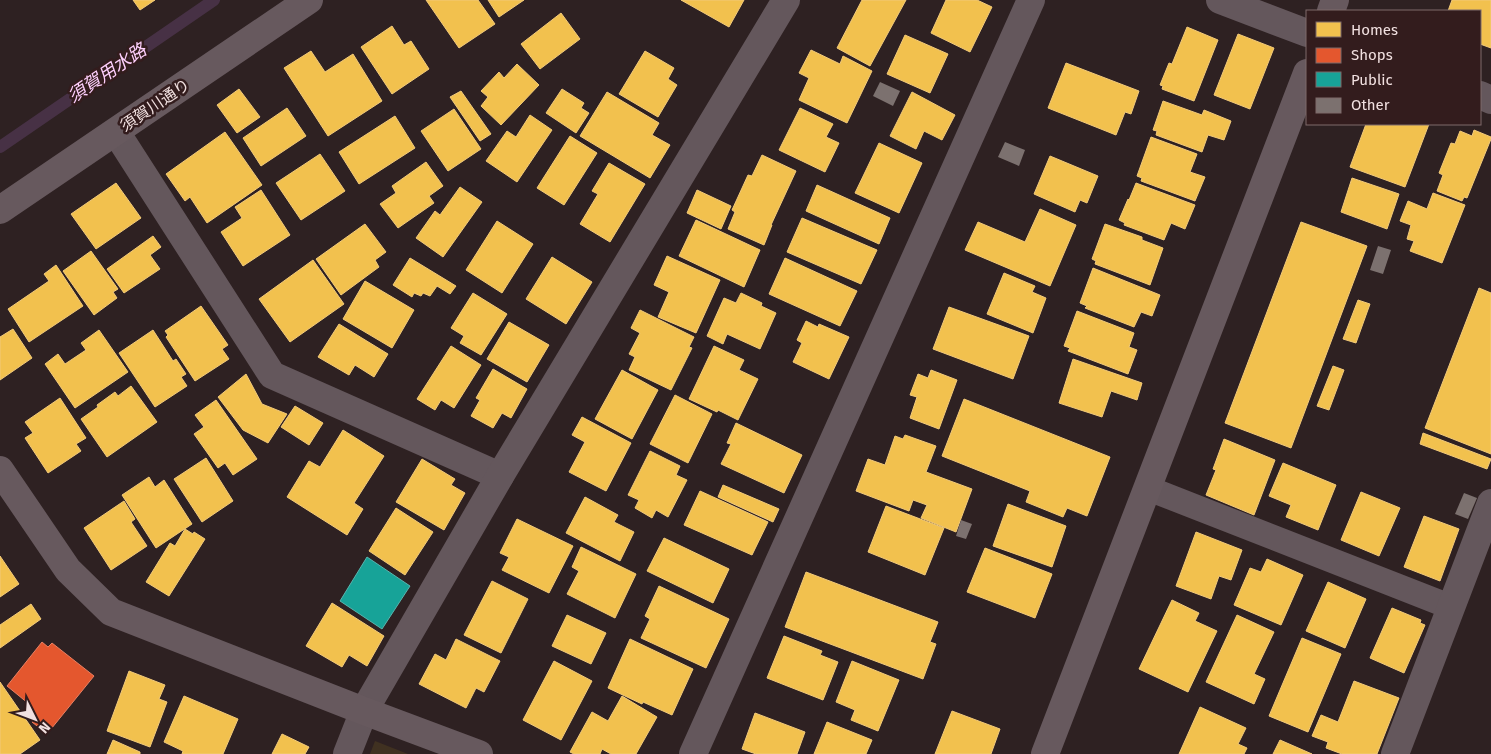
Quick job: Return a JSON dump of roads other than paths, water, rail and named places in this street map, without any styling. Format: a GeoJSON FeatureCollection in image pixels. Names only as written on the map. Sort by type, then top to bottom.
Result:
{"type":"FeatureCollection","features":[{"type":"Feature","properties":{"kind":"street","name":"須賀川通り"},"geometry":{"type":"LineString","coordinates":[[0,210],[309,0]]}},
{"type":"Feature","properties":{"kind":"street"},"geometry":{"type":"LineString","coordinates":[[347,754],[364,711],[500,476],[786,0]]}},
{"type":"Feature","properties":{"kind":"street"},"geometry":{"type":"LineString","coordinates":[[693,754],[1031,0]]}},
{"type":"Feature","properties":{"kind":"street"},"geometry":{"type":"LineString","coordinates":[[1220,0],[1306,33]]}},
{"type":"Feature","properties":{"kind":"street"},"geometry":{"type":"LineString","coordinates":[[1044,754],[1306,76]]}},
{"type":"Feature","properties":{"kind":"street"},"geometry":{"type":"LineString","coordinates":[[116,132],[272,375],[500,476]]}},
{"type":"Feature","properties":{"kind":"street"},"geometry":{"type":"LineString","coordinates":[[0,470],[68,570],[111,612],[479,754]]}},
{"type":"Feature","properties":{"kind":"street"},"geometry":{"type":"LineString","coordinates":[[1395,754],[1491,503]]}},
{"type":"Feature","properties":{"kind":"lane"},"geometry":{"type":"LineString","coordinates":[[1147,488],[1451,607]]}},
{"type":"Feature","properties":{"kind":"waterway","name":"須賀用水路"},"geometry":{"type":"LineString","coordinates":[[0,147],[214,0]]}}]}
